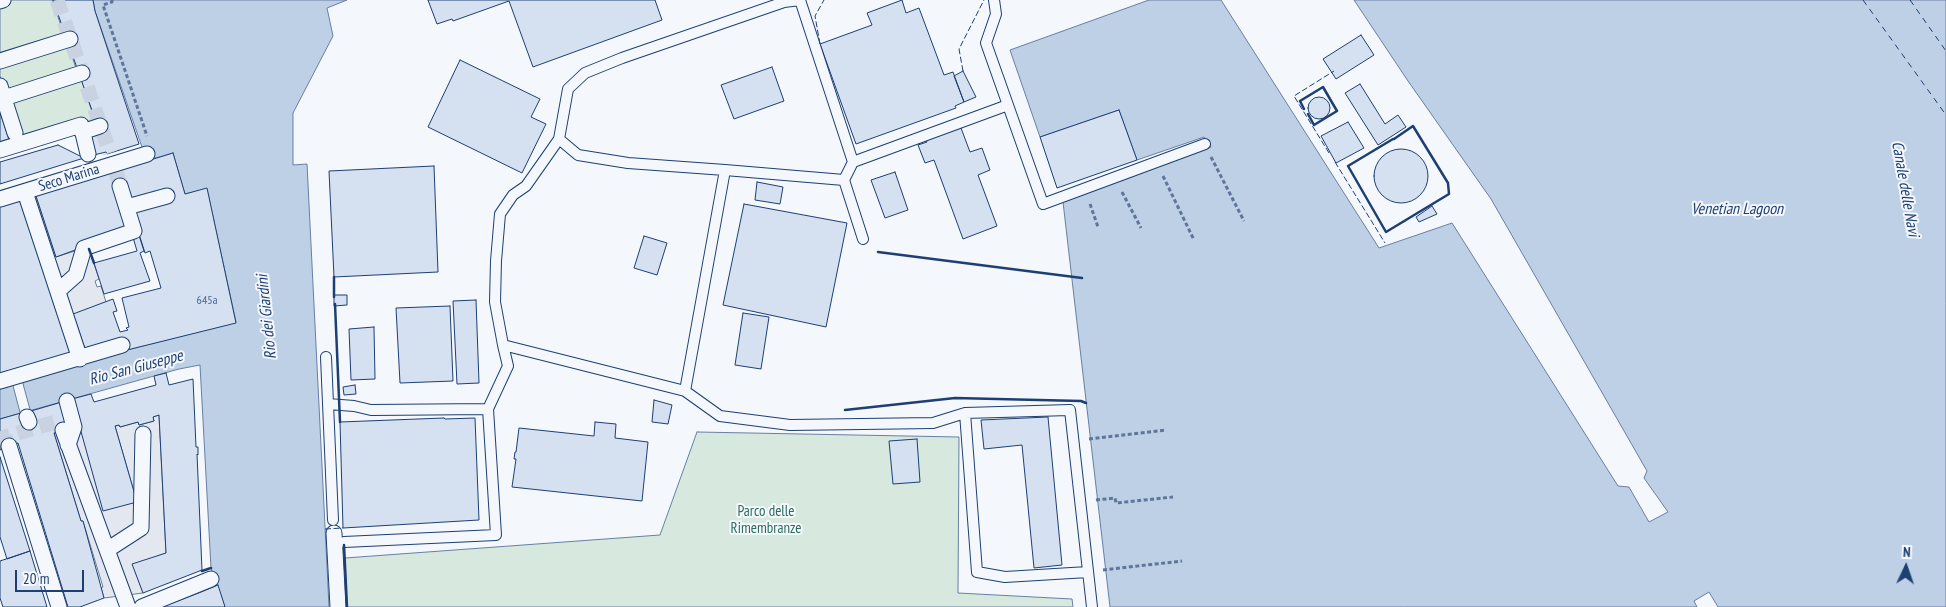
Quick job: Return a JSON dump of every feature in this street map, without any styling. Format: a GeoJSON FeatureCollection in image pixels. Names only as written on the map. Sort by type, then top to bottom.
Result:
{"type":"FeatureCollection","features":[{"type":"Feature","properties":{"kind":"street"},"geometry":{"type":"LineString","coordinates":[[0,61],[70,39]]}},
{"type":"Feature","properties":{"kind":"street"},"geometry":{"type":"LineString","coordinates":[[82,73],[1,97],[9,136],[81,125],[91,132],[88,154]]}},
{"type":"Feature","properties":{"kind":"street","name":"Seco Marina"},"geometry":{"type":"LineString","coordinates":[[0,199],[26,194],[113,163],[147,154]]}},
{"type":"Feature","properties":{"kind":"street"},"geometry":{"type":"LineString","coordinates":[[58,290],[76,275],[84,248],[88,245],[134,231],[120,186]]}},
{"type":"Feature","properties":{"kind":"street"},"geometry":{"type":"LineString","coordinates":[[26,194],[79,355]]}},
{"type":"Feature","properties":{"kind":"street"},"geometry":{"type":"LineString","coordinates":[[127,207],[167,196]]}},
{"type":"Feature","properties":{"kind":"street"},"geometry":{"type":"LineString","coordinates":[[0,381],[79,355],[122,345]]}},
{"type":"Feature","properties":{"kind":"street"},"geometry":{"type":"LineString","coordinates":[[67,401],[74,427],[68,445]]}},
{"type":"Feature","properties":{"kind":"street"},"geometry":{"type":"LineString","coordinates":[[63,430],[128,607]]}},
{"type":"Feature","properties":{"kind":"street"},"geometry":{"type":"LineString","coordinates":[[107,550],[141,528],[143,434]]}},
{"type":"Feature","properties":{"kind":"street"},"geometry":{"type":"LineString","coordinates":[[9,446],[59,607]]}},
{"type":"Feature","properties":{"kind":"street"},"geometry":{"type":"LineString","coordinates":[[337,534],[338,607]]}},
{"type":"Feature","properties":{"kind":"street"},"geometry":{"type":"LineString","coordinates":[[142,607],[211,579]]}},
{"type":"Feature","properties":{"kind":"lane"},"geometry":{"type":"LineString","coordinates":[[326,357],[337,534],[496,534],[488,409],[508,366],[495,302],[500,214],[513,195],[526,186],[559,138],[568,89],[585,73],[784,2],[800,0],[853,162]]}},
{"type":"Feature","properties":{"kind":"lane"},"geometry":{"type":"LineString","coordinates":[[994,0],[996,14],[986,43],[1043,204],[1205,144]]}},
{"type":"Feature","properties":{"kind":"lane"},"geometry":{"type":"LineString","coordinates":[[863,239],[844,180],[853,162],[1008,104]]}},
{"type":"Feature","properties":{"kind":"lane"},"geometry":{"type":"LineString","coordinates":[[559,138],[578,155],[628,163],[844,180]]}},
{"type":"Feature","properties":{"kind":"lane"},"geometry":{"type":"LineString","coordinates":[[685,391],[725,170]]}},
{"type":"Feature","properties":{"kind":"lane"},"geometry":{"type":"LineString","coordinates":[[503,346],[685,391],[720,416],[790,425],[933,423],[965,413],[1070,410],[1092,607]]}},
{"type":"Feature","properties":{"kind":"lane"},"geometry":{"type":"LineString","coordinates":[[328,404],[354,406],[371,410],[488,409]]}},
{"type":"Feature","properties":{"kind":"lane"},"geometry":{"type":"LineString","coordinates":[[965,413],[977,572],[1005,577],[1088,572]]}},
{"type":"Feature","properties":{"kind":"path"},"geometry":{"type":"LineString","coordinates":[[112,0],[112,2],[103,5],[147,136]]}},
{"type":"Feature","properties":{"kind":"path"},"geometry":{"type":"LineString","coordinates":[[1205,144],[1244,222]]}},
{"type":"Feature","properties":{"kind":"path"},"geometry":{"type":"LineString","coordinates":[[1157,162],[1194,240]]}},
{"type":"Feature","properties":{"kind":"path"},"geometry":{"type":"LineString","coordinates":[[1115,178],[1141,228]]}},
{"type":"Feature","properties":{"kind":"path"},"geometry":{"type":"LineString","coordinates":[[1085,190],[1098,227]]}},
{"type":"Feature","properties":{"kind":"path"},"geometry":{"type":"LineString","coordinates":[[1073,441],[1166,430]]}},
{"type":"Feature","properties":{"kind":"path"},"geometry":{"type":"LineString","coordinates":[[1080,501],[1115,498],[1116,503],[1173,497]]}},
{"type":"Feature","properties":{"kind":"path"},"geometry":{"type":"LineString","coordinates":[[1088,572],[1182,561]]}},
{"type":"Feature","properties":{"kind":"green space"},"geometry":{"type":"Polygon","coordinates":[[[9,0],[52,0],[65,37],[0,58],[0,3],[9,0]]]}},
{"type":"Feature","properties":{"kind":"green space"},"geometry":{"type":"Polygon","coordinates":[[[67,42],[77,71],[6,94],[0,76],[0,64],[67,42]]]}},
{"type":"Feature","properties":{"kind":"green space"},"geometry":{"type":"Polygon","coordinates":[[[80,75],[96,124],[14,142],[8,99],[80,75]]]}},
{"type":"Feature","properties":{"kind":"green space","name":"Parco delle Rimembranze"},"geometry":{"type":"Polygon","coordinates":[[[697,432],[959,437],[958,593],[1072,599],[1073,607],[347,607],[345,558],[660,535],[697,432]]]}},
{"type":"Feature","properties":{"kind":"shaded area"},"geometry":{"type":"Polygon","coordinates":[[[35,193],[56,257],[78,250],[87,243],[99,279],[95,281],[97,287],[101,286],[106,302],[74,315],[85,349],[70,353],[19,198],[35,193]]]}},
{"type":"Feature","properties":{"kind":"shaded area"},"geometry":{"type":"Polygon","coordinates":[[[159,415],[166,553],[133,565],[143,593],[104,598],[101,588],[103,587],[83,521],[81,521],[54,433],[79,425],[137,502],[115,426],[119,425],[120,427],[138,422],[139,425],[154,421],[153,417],[159,415]]]}},
{"type":"Feature","properties":{"kind":"water"},"geometry":{"type":"Polygon","coordinates":[[[93,0],[347,0],[327,8],[333,36],[293,113],[293,165],[307,164],[329,607],[225,607],[211,568],[200,365],[179,369],[0,419],[0,389],[123,351],[236,322],[207,189],[185,194],[173,153],[156,158],[143,150],[95,11],[93,0]]]}},
{"type":"Feature","properties":{"kind":"water","name":"Venetian Lagoon"},"geometry":{"type":"Polygon","coordinates":[[[1149,0],[1221,0],[1379,248],[1452,223],[1618,486],[1629,487],[1649,522],[1668,512],[1644,478],[1647,471],[1491,199],[1354,0],[1946,0],[1946,607],[1718,607],[1709,592],[1694,601],[1697,607],[1110,607],[1063,202],[1211,147],[1204,137],[1137,160],[1119,110],[1040,137],[1010,50],[1149,0]]]}},
{"type":"Feature","properties":{"kind":"pier"},"geometry":{"type":"Polygon","coordinates":[[[22,380],[31,413],[21,416],[12,382],[22,380]]]}},
{"type":"Feature","properties":{"kind":"building"},"geometry":{"type":"Polygon","coordinates":[[[53,0],[93,0],[139,144],[107,154],[106,152],[94,155],[88,136],[100,133],[53,0]]]}},
{"type":"Feature","properties":{"kind":"building"},"geometry":{"type":"Polygon","coordinates":[[[428,0],[655,0],[662,20],[533,67],[509,1],[453,21],[452,19],[437,24],[428,0]]]}},
{"type":"Feature","properties":{"kind":"building"},"geometry":{"type":"Polygon","coordinates":[[[902,0],[906,13],[919,8],[944,75],[953,72],[964,102],[955,106],[956,108],[856,144],[820,44],[872,25],[867,13],[902,0]]]}},
{"type":"Feature","properties":{"kind":"building"},"geometry":{"type":"Polygon","coordinates":[[[1361,35],[1374,55],[1336,79],[1323,59],[1361,35]]]}},
{"type":"Feature","properties":{"kind":"building"},"geometry":{"type":"Polygon","coordinates":[[[460,60],[540,99],[531,117],[546,124],[522,173],[428,127],[460,60]]]}},
{"type":"Feature","properties":{"kind":"building"},"geometry":{"type":"Polygon","coordinates":[[[772,67],[784,101],[734,119],[721,85],[772,67]]]}},
{"type":"Feature","properties":{"kind":"building"},"geometry":{"type":"Polygon","coordinates":[[[963,71],[976,97],[964,102],[954,76],[963,71]]]}},
{"type":"Feature","properties":{"kind":"building"},"geometry":{"type":"Polygon","coordinates":[[[1360,84],[1385,124],[1398,115],[1406,127],[1378,145],[1345,93],[1360,84]]]}},
{"type":"Feature","properties":{"kind":"building"},"geometry":{"type":"Polygon","coordinates":[[[1319,97],[1329,104],[1330,108],[1323,118],[1319,119],[1309,112],[1308,108],[1315,98],[1319,97]]]}},
{"type":"Feature","properties":{"kind":"building"},"geometry":{"type":"Polygon","coordinates":[[[1119,110],[1137,160],[1057,188],[1040,137],[1119,110]]]}},
{"type":"Feature","properties":{"kind":"building"},"geometry":{"type":"Polygon","coordinates":[[[0,112],[10,143],[0,146],[0,112]]]}},
{"type":"Feature","properties":{"kind":"building"},"geometry":{"type":"Polygon","coordinates":[[[1348,122],[1364,148],[1336,163],[1321,136],[1348,122]]]}},
{"type":"Feature","properties":{"kind":"building"},"geometry":{"type":"Polygon","coordinates":[[[961,128],[970,152],[982,148],[990,170],[978,175],[997,226],[963,239],[934,160],[925,163],[918,145],[927,142],[926,140],[961,128]]]}},
{"type":"Feature","properties":{"kind":"building"},"geometry":{"type":"Polygon","coordinates":[[[58,145],[84,158],[0,184],[0,162],[58,145]]]}},
{"type":"Feature","properties":{"kind":"building"},"geometry":{"type":"Polygon","coordinates":[[[1396,149],[1406,149],[1416,153],[1424,161],[1428,176],[1424,191],[1416,199],[1406,203],[1396,203],[1386,199],[1378,191],[1374,181],[1374,171],[1378,161],[1386,153],[1396,149]]]}},
{"type":"Feature","properties":{"kind":"building"},"geometry":{"type":"Polygon","coordinates":[[[173,153],[185,194],[207,188],[236,323],[123,351],[85,349],[73,314],[113,299],[117,311],[113,312],[120,332],[128,330],[126,328],[129,327],[122,298],[161,288],[150,251],[145,253],[131,209],[130,230],[56,257],[35,193],[79,182],[173,153]]]}},
{"type":"Feature","properties":{"kind":"building"},"geometry":{"type":"Polygon","coordinates":[[[434,166],[438,272],[334,277],[329,171],[434,166]]]}},
{"type":"Feature","properties":{"kind":"building"},"geometry":{"type":"Polygon","coordinates":[[[895,172],[908,210],[885,218],[871,180],[895,172]]]}},
{"type":"Feature","properties":{"kind":"building"},"geometry":{"type":"Polygon","coordinates":[[[757,182],[783,187],[780,204],[755,200],[757,182]]]}},
{"type":"Feature","properties":{"kind":"building"},"geometry":{"type":"Polygon","coordinates":[[[19,198],[71,353],[0,373],[0,203],[19,198]]]}},
{"type":"Feature","properties":{"kind":"building"},"geometry":{"type":"Polygon","coordinates":[[[744,204],[847,223],[826,327],[723,305],[744,204]]]}},
{"type":"Feature","properties":{"kind":"building"},"geometry":{"type":"Polygon","coordinates":[[[1432,206],[1437,214],[1419,222],[1416,217],[1432,206]]]}},
{"type":"Feature","properties":{"kind":"building"},"geometry":{"type":"Polygon","coordinates":[[[138,232],[144,251],[140,253],[150,281],[104,294],[94,263],[137,251],[132,234],[138,232]]]}},
{"type":"Feature","properties":{"kind":"building"},"geometry":{"type":"Polygon","coordinates":[[[644,236],[667,243],[657,275],[634,268],[644,236]]]}},
{"type":"Feature","properties":{"kind":"building"},"geometry":{"type":"Polygon","coordinates":[[[334,295],[347,295],[347,305],[334,306],[334,295]]]}},
{"type":"Feature","properties":{"kind":"building"},"geometry":{"type":"Polygon","coordinates":[[[476,300],[479,383],[457,384],[453,301],[476,300]]]}},
{"type":"Feature","properties":{"kind":"building"},"geometry":{"type":"Polygon","coordinates":[[[450,306],[453,381],[400,383],[396,308],[450,306]]]}},
{"type":"Feature","properties":{"kind":"building"},"geometry":{"type":"Polygon","coordinates":[[[743,313],[769,317],[761,369],[735,365],[743,313]]]}},
{"type":"Feature","properties":{"kind":"building"},"geometry":{"type":"Polygon","coordinates":[[[374,327],[375,379],[351,380],[349,329],[374,327]]]}},
{"type":"Feature","properties":{"kind":"building"},"geometry":{"type":"Polygon","coordinates":[[[166,373],[169,385],[193,379],[196,447],[198,447],[202,570],[143,593],[132,564],[166,553],[159,415],[153,417],[154,421],[139,425],[138,422],[120,427],[119,425],[115,426],[137,502],[103,511],[72,399],[91,394],[94,402],[156,385],[154,376],[166,373]]]}},
{"type":"Feature","properties":{"kind":"building"},"geometry":{"type":"Polygon","coordinates":[[[355,385],[356,394],[344,395],[343,387],[355,385]]]}},
{"type":"Feature","properties":{"kind":"building"},"geometry":{"type":"Polygon","coordinates":[[[654,400],[672,405],[668,424],[652,422],[654,400]]]}},
{"type":"Feature","properties":{"kind":"building"},"geometry":{"type":"Polygon","coordinates":[[[62,402],[70,428],[54,433],[81,521],[83,521],[104,598],[80,607],[68,607],[18,443],[0,450],[0,419],[21,413],[33,421],[31,411],[62,402]]]}},
{"type":"Feature","properties":{"kind":"building"},"geometry":{"type":"Polygon","coordinates":[[[1048,417],[1062,565],[1034,568],[1022,445],[984,449],[981,420],[1048,417]]]}},
{"type":"Feature","properties":{"kind":"building"},"geometry":{"type":"Polygon","coordinates":[[[475,418],[479,520],[343,528],[340,422],[475,418]]]}},
{"type":"Feature","properties":{"kind":"building"},"geometry":{"type":"Polygon","coordinates":[[[595,422],[616,424],[615,438],[648,442],[642,501],[512,487],[519,428],[594,436],[595,422]]]}},
{"type":"Feature","properties":{"kind":"building"},"geometry":{"type":"Polygon","coordinates":[[[917,439],[920,482],[893,484],[889,441],[917,439]]]}},
{"type":"Feature","properties":{"kind":"building"},"geometry":{"type":"Polygon","coordinates":[[[0,457],[30,551],[7,559],[0,537],[0,457]]]}},
{"type":"Feature","properties":{"kind":"building"},"geometry":{"type":"Polygon","coordinates":[[[30,551],[47,607],[3,607],[0,598],[0,561],[30,551]]]}},
{"type":"Feature","properties":{"kind":"building"},"geometry":{"type":"Polygon","coordinates":[[[218,585],[225,607],[162,607],[201,592],[218,585]]]}},
{"type":"Feature","properties":{"kind":"ferry route"},"geometry":{"type":"LineString","coordinates":[[1863,0],[1946,115]]}},
{"type":"Feature","properties":{"kind":"ferry route"},"geometry":{"type":"LineString","coordinates":[[1910,0],[1946,51]]}},
{"type":"Feature","properties":{"kind":"tunnel"},"geometry":{"type":"LineString","coordinates":[[57,0],[110,153]]}},
{"type":"Feature","properties":{"kind":"tunnel"},"geometry":{"type":"LineString","coordinates":[[116,171],[120,186]]}},
{"type":"Feature","properties":{"kind":"tunnel"},"geometry":{"type":"LineString","coordinates":[[9,446],[5,437],[31,429],[59,421],[63,430]]}},
{"type":"Feature","properties":{"kind":"fence"},"geometry":{"type":"LineString","coordinates":[[820,44],[815,16],[824,0]]}},
{"type":"Feature","properties":{"kind":"fence"},"geometry":{"type":"LineString","coordinates":[[963,71],[959,49],[984,0]]}},
{"type":"Feature","properties":{"kind":"fence"},"geometry":{"type":"LineString","coordinates":[[1329,153],[1294,96],[1334,71]]}},
{"type":"Feature","properties":{"kind":"fence"},"geometry":{"type":"LineString","coordinates":[[1335,162],[1385,243]]}},
{"type":"Feature","properties":{"kind":"fence"},"geometry":{"type":"LineString","coordinates":[[325,529],[343,528]]}},
{"type":"Feature","properties":{"kind":"wall"},"geometry":{"type":"LineString","coordinates":[[1304,109],[1300,101],[1323,87],[1337,111],[1314,125],[1308,114]]}},
{"type":"Feature","properties":{"kind":"wall"},"geometry":{"type":"LineString","coordinates":[[1393,139],[1348,166],[1386,232],[1449,194],[1448,183],[1413,126],[1394,139]]}},
{"type":"Feature","properties":{"kind":"wall"},"geometry":{"type":"LineString","coordinates":[[89,249],[94,263]]}},
{"type":"Feature","properties":{"kind":"wall"},"geometry":{"type":"LineString","coordinates":[[878,252],[1082,278]]}},
{"type":"Feature","properties":{"kind":"wall"},"geometry":{"type":"LineString","coordinates":[[334,277],[334,297]]}},
{"type":"Feature","properties":{"kind":"wall"},"geometry":{"type":"LineString","coordinates":[[335,304],[340,422]]}},
{"type":"Feature","properties":{"kind":"wall"},"geometry":{"type":"LineString","coordinates":[[845,410],[955,398],[1081,401],[1086,403]]}},
{"type":"Feature","properties":{"kind":"wall"},"geometry":{"type":"LineString","coordinates":[[344,545],[347,607]]}},
{"type":"Feature","properties":{"kind":"wall"},"geometry":{"type":"LineString","coordinates":[[202,571],[211,568]]}},
{"type":"Feature","properties":{"kind":"water label","name":"Canale delle Navi"},"geometry":{"type":"Point","coordinates":[1905,189]}},
{"type":"Feature","properties":{"kind":"water label","name":"Rio dei Giardini"},"geometry":{"type":"Point","coordinates":[267,317]}},
{"type":"Feature","properties":{"kind":"water label","name":"Rio San Giuseppe"},"geometry":{"type":"Point","coordinates":[136,368]}}]}
